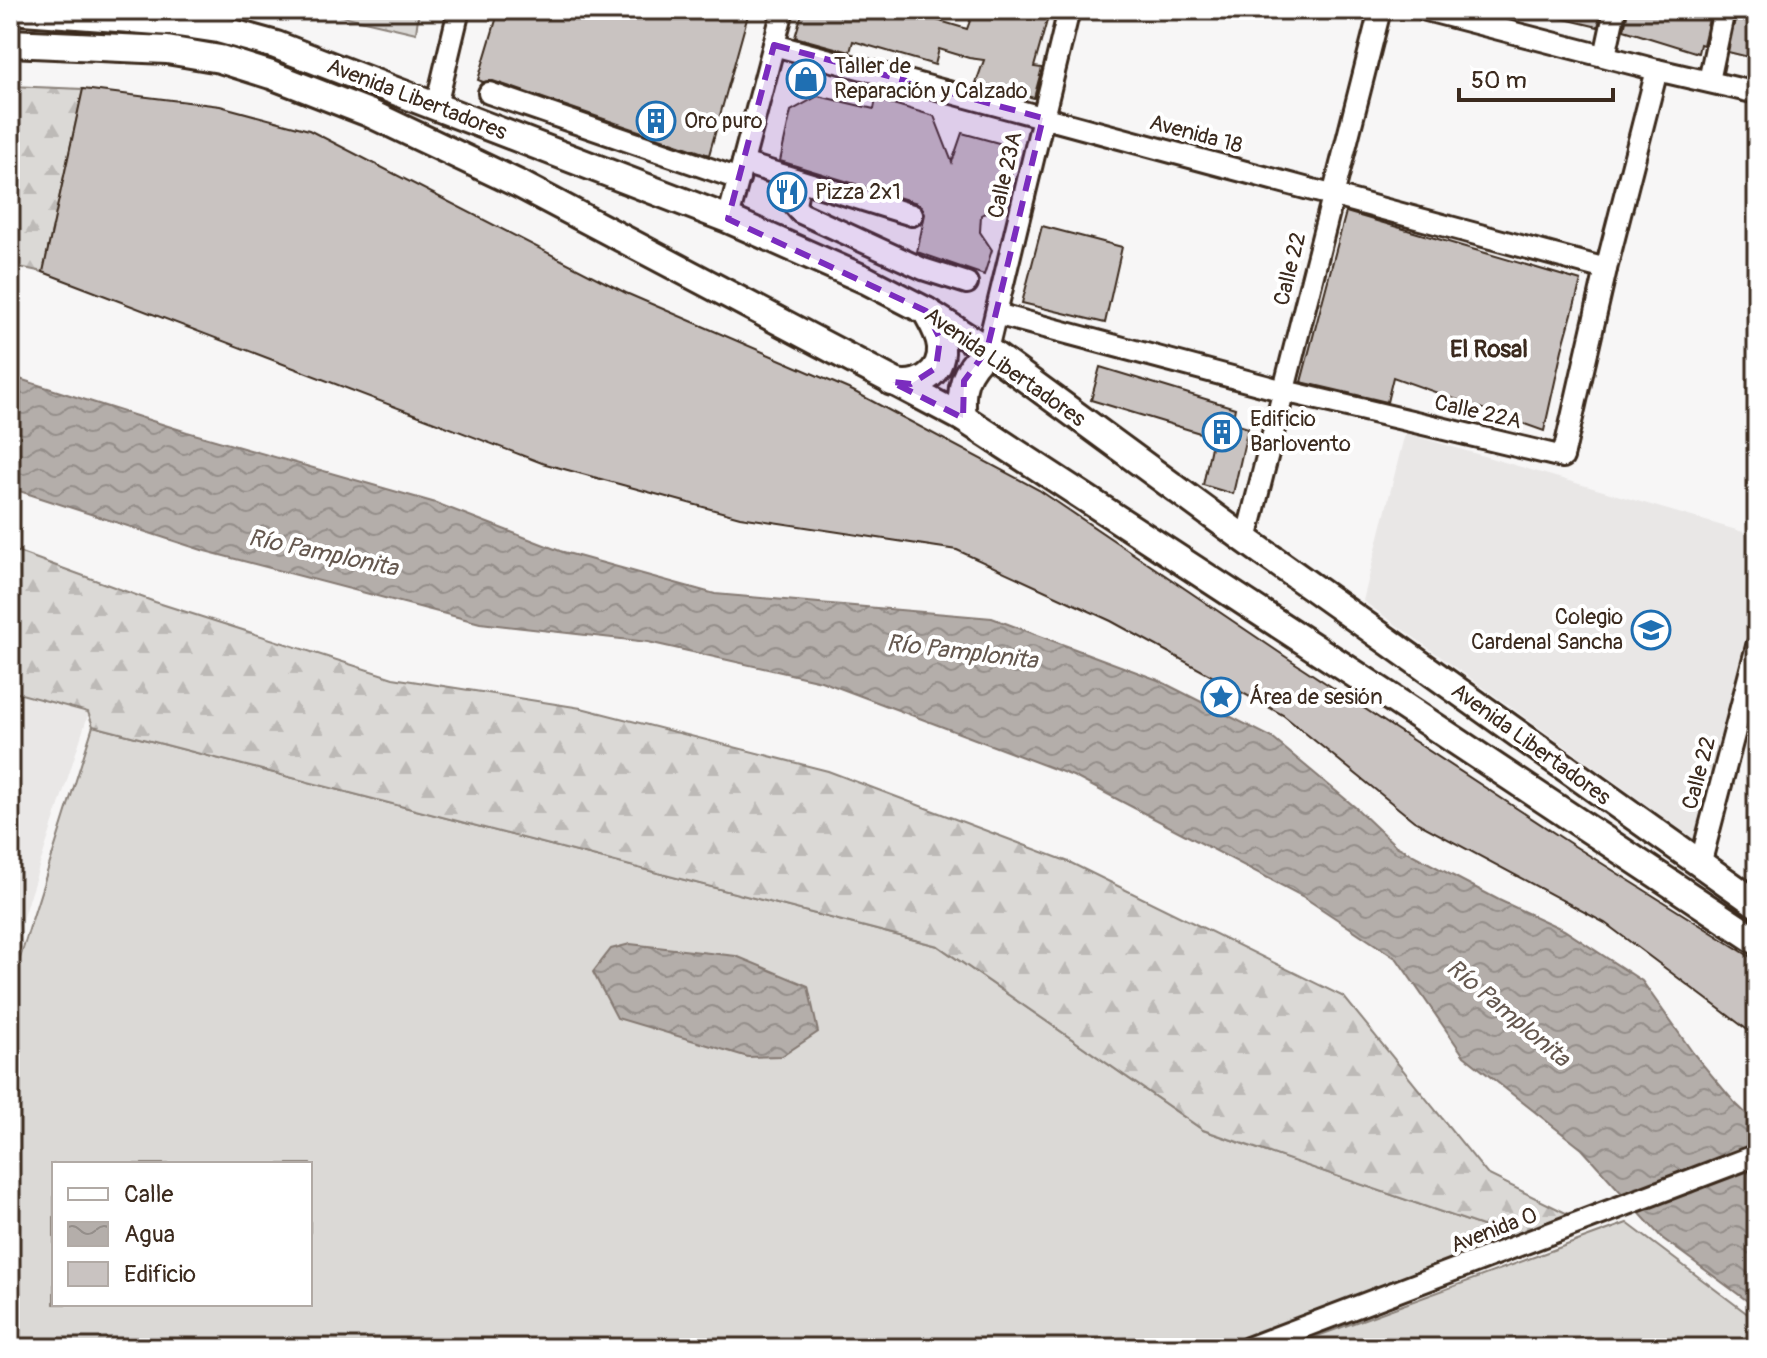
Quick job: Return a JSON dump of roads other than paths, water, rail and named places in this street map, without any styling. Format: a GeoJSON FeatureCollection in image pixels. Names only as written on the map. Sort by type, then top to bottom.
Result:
{"type":"FeatureCollection","features":[{"type":"Feature","properties":{"kind":"main road","name":"Avenida Libertadores"},"geometry":{"type":"LineString","coordinates":[[11,10],[171,16],[276,45],[728,219],[866,280],[926,311],[987,350],[1246,540],[1757,904]]}},
{"type":"Feature","properties":{"kind":"main road","name":"Avenida Libertadores"},"geometry":{"type":"LineString","coordinates":[[10,43],[167,50],[220,59],[369,113],[493,171],[963,418],[1757,941]]}},
{"type":"Feature","properties":{"kind":"main road"},"geometry":{"type":"LineString","coordinates":[[892,382],[901,385],[921,381],[936,368],[940,339],[926,311]]}},
{"type":"Feature","properties":{"kind":"main road"},"geometry":{"type":"LineString","coordinates":[[963,418],[960,399],[964,381],[973,364],[987,350]]}},
{"type":"Feature","properties":{"kind":"street"},"geometry":{"type":"LineString","coordinates":[[436,106],[459,10]]}},
{"type":"Feature","properties":{"kind":"street"},"geometry":{"type":"LineString","coordinates":[[728,219],[783,10]]}},
{"type":"Feature","properties":{"kind":"street","name":"Calle 23A"},"geometry":{"type":"LineString","coordinates":[[987,350],[1069,10]]}},
{"type":"Feature","properties":{"kind":"street","name":"Calle 22"},"geometry":{"type":"LineString","coordinates":[[1246,540],[1380,10]]}},
{"type":"Feature","properties":{"kind":"street"},"geometry":{"type":"LineString","coordinates":[[1426,10],[1657,70],[1711,71],[1757,93]]}},
{"type":"Feature","properties":{"kind":"street"},"geometry":{"type":"LineString","coordinates":[[1605,56],[1615,10]]}},
{"type":"Feature","properties":{"kind":"street"},"geometry":{"type":"LineString","coordinates":[[1711,71],[1724,10]]}},
{"type":"Feature","properties":{"kind":"street","name":"Avenida 18"},"geometry":{"type":"LineString","coordinates":[[774,45],[1606,269]]}},
{"type":"Feature","properties":{"kind":"street","name":"Calle 22A"},"geometry":{"type":"LineString","coordinates":[[996,314],[1284,391],[1563,457],[1606,269],[1657,70]]}},
{"type":"Feature","properties":{"kind":"street"},"geometry":{"type":"LineString","coordinates":[[489,93],[741,171],[799,181],[912,215]]}},
{"type":"Feature","properties":{"kind":"street"},"geometry":{"type":"LineString","coordinates":[[799,181],[795,206],[801,213],[923,269],[967,283]]}},
{"type":"Feature","properties":{"kind":"street","name":"Calle 22"},"geometry":{"type":"LineString","coordinates":[[1700,865],[1757,646]]}},
{"type":"Feature","properties":{"kind":"street","name":"Avenida 0"},"geometry":{"type":"LineString","coordinates":[[1248,1348],[1757,1155]]}},
{"type":"Feature","properties":{"kind":"water","name":"Río Pamplonita"},"geometry":{"type":"Polygon","coordinates":[[[10,376],[187,432],[436,503],[560,551],[715,594],[992,618],[1158,680],[1271,737],[1355,807],[1396,846],[1564,930],[1642,981],[1693,1053],[1757,1124],[1757,1308],[1662,1238],[1582,1149],[1464,1056],[1397,959],[1302,896],[1073,776],[821,681],[648,642],[480,623],[205,551],[10,488],[10,376]]]}},
{"type":"Feature","properties":{"kind":"water"},"geometry":{"type":"Polygon","coordinates":[[[630,944],[736,956],[808,986],[818,1032],[782,1056],[748,1057],[617,1018],[593,972],[611,949],[630,944]]]}},
{"type":"Feature","properties":{"kind":"place","name":"Taller de Reparación y Calzado"},"geometry":{"type":"Point","coordinates":[806,79]}},
{"type":"Feature","properties":{"kind":"place","name":"Oro puro"},"geometry":{"type":"Point","coordinates":[656,121]}},
{"type":"Feature","properties":{"kind":"place","name":"Pizza 2x1"},"geometry":{"type":"Point","coordinates":[787,192]}},
{"type":"Feature","properties":{"kind":"place","name":"Edificio Barlovento"},"geometry":{"type":"Point","coordinates":[1222,432]}},
{"type":"Feature","properties":{"kind":"place","name":"Colegio Cardenal Sancha"},"geometry":{"type":"Point","coordinates":[1651,630]}},
{"type":"Feature","properties":{"kind":"place","name":"Área de sesión"},"geometry":{"type":"Point","coordinates":[1221,697]}},
{"type":"Feature","properties":{"kind":"district","name":"El Rosal"},"geometry":{"type":"Point","coordinates":[1489,349]}}]}
